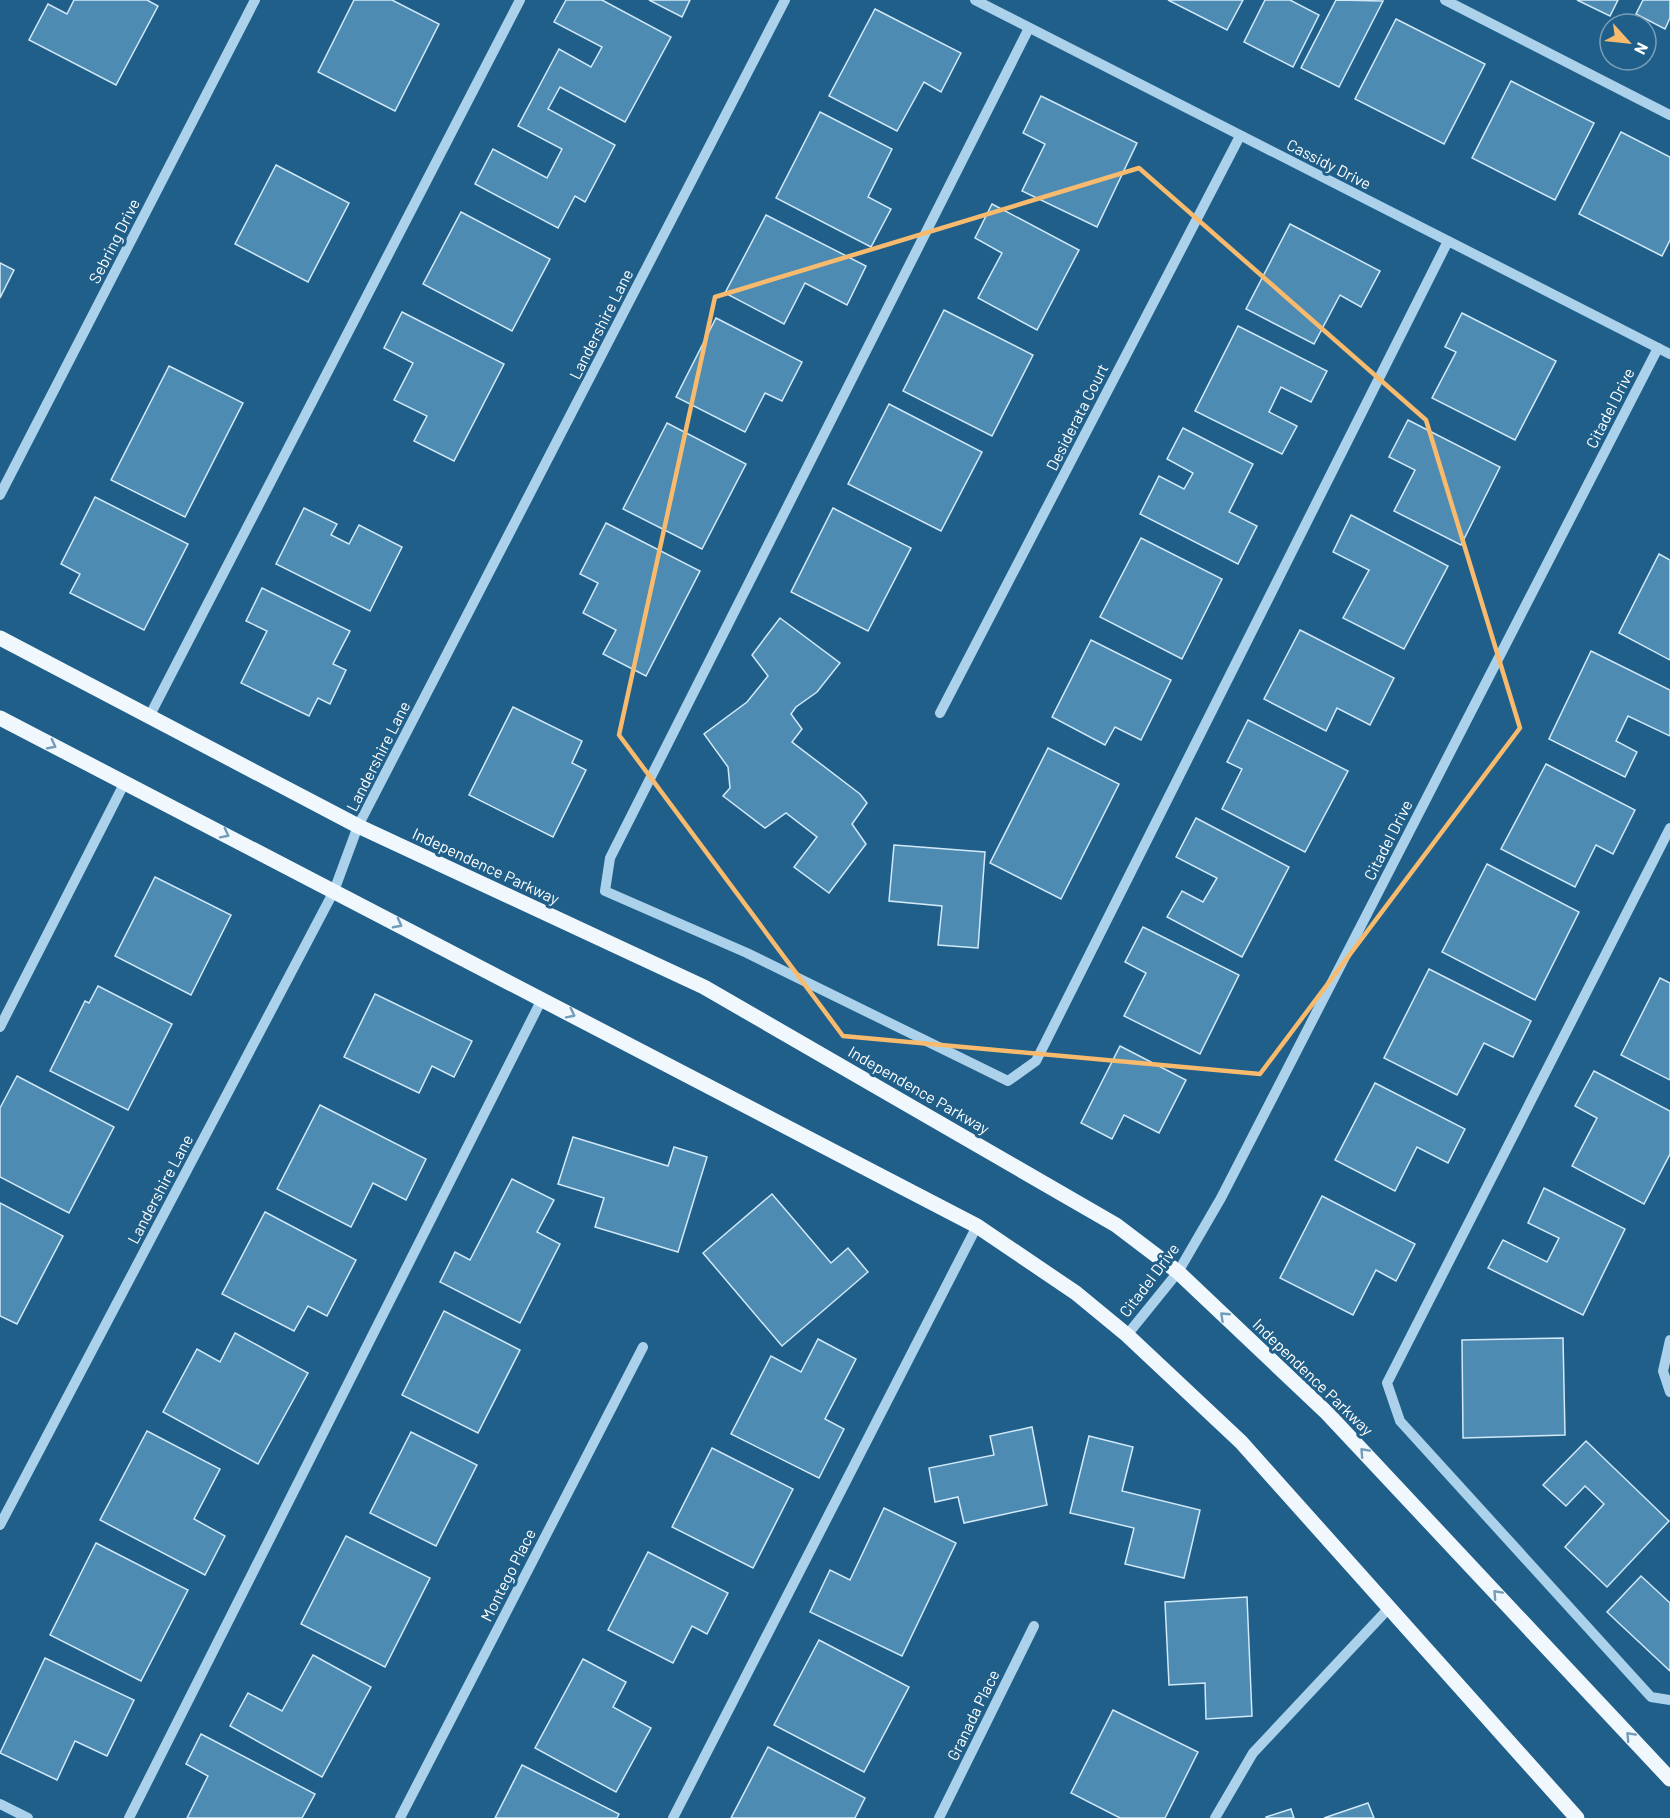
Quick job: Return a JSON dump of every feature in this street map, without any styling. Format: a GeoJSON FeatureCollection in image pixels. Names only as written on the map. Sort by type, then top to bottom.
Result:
{"type":"FeatureCollection","features":[{"type":"Feature","properties":{"kind":"main road","name":"Independence Parkway"},"geometry":{"type":"LineString","coordinates":[[0,638],[358,826],[704,987],[1116,1225],[1178,1272],[1328,1413],[1670,1779]]}},
{"type":"Feature","properties":{"kind":"main road"},"geometry":{"type":"LineString","coordinates":[[0,718],[977,1226],[1076,1293],[1127,1335],[1241,1442],[1577,1818]]}},
{"type":"Feature","properties":{"kind":"street","name":"Sebring Drive"},"geometry":{"type":"LineString","coordinates":[[0,495],[255,0]]}},
{"type":"Feature","properties":{"kind":"street"},"geometry":{"type":"LineString","coordinates":[[149,717],[520,0]]}},
{"type":"Feature","properties":{"kind":"street","name":"Landershire Lane"},"geometry":{"type":"LineString","coordinates":[[0,1525],[334,891],[358,826],[784,0]]}},
{"type":"Feature","properties":{"kind":"street","name":"Cassidy Drive"},"geometry":{"type":"LineString","coordinates":[[975,0],[1670,354]]}},
{"type":"Feature","properties":{"kind":"street"},"geometry":{"type":"LineString","coordinates":[[1445,0],[1670,115]]}},
{"type":"Feature","properties":{"kind":"street"},"geometry":{"type":"LineString","coordinates":[[1029,28],[610,858],[605,891],[747,953],[1008,1081],[1036,1061],[1448,241]]}},
{"type":"Feature","properties":{"kind":"street","name":"Desiderata Court"},"geometry":{"type":"LineString","coordinates":[[940,713],[1240,136]]}},
{"type":"Feature","properties":{"kind":"street","name":"Citadel Drive"},"geometry":{"type":"LineString","coordinates":[[1127,1335],[1178,1272],[1221,1198],[1658,348]]}},
{"type":"Feature","properties":{"kind":"street"},"geometry":{"type":"LineString","coordinates":[[0,1027],[125,783]]}},
{"type":"Feature","properties":{"kind":"street"},"geometry":{"type":"LineString","coordinates":[[1670,828],[1387,1383],[1400,1421],[1651,1697],[1670,1700]]}},
{"type":"Feature","properties":{"kind":"street"},"geometry":{"type":"LineString","coordinates":[[129,1818],[542,999]]}},
{"type":"Feature","properties":{"kind":"street"},"geometry":{"type":"LineString","coordinates":[[673,1818],[977,1226]]}},
{"type":"Feature","properties":{"kind":"street"},"geometry":{"type":"LineString","coordinates":[[1670,1340],[1664,1371],[1670,1392]]}},
{"type":"Feature","properties":{"kind":"street","name":"Montego Place"},"geometry":{"type":"LineString","coordinates":[[400,1818],[643,1347]]}},
{"type":"Feature","properties":{"kind":"street"},"geometry":{"type":"LineString","coordinates":[[1215,1818],[1253,1754],[1389,1608]]}},
{"type":"Feature","properties":{"kind":"street","name":"Granada Place"},"geometry":{"type":"LineString","coordinates":[[939,1818],[1034,1626]]}},
{"type":"Feature","properties":{"kind":"street"},"geometry":{"type":"LineString","coordinates":[[0,1804],[28,1818]]}},
{"type":"Feature","properties":{"kind":"highlighted area"},"geometry":{"type":"Polygon","coordinates":[[[1139,168],[1426,420],[1520,728],[1260,1074],[843,1036],[619,735],[715,297],[1139,168]]]}},
{"type":"Feature","properties":{"kind":"building"},"geometry":{"type":"Polygon","coordinates":[[[74,0],[147,0],[158,6],[116,85],[29,40],[48,4],[67,14],[74,0]]]}},
{"type":"Feature","properties":{"kind":"building"},"geometry":{"type":"Polygon","coordinates":[[[354,0],[392,0],[439,24],[395,111],[318,72],[354,0]]]}},
{"type":"Feature","properties":{"kind":"building"},"geometry":{"type":"Polygon","coordinates":[[[566,0],[602,0],[671,37],[625,122],[560,87],[548,109],[615,145],[585,202],[575,196],[558,228],[475,184],[493,149],[547,178],[562,149],[518,126],[559,49],[591,67],[602,47],[554,22],[566,0]]]}},
{"type":"Feature","properties":{"kind":"building"},"geometry":{"type":"Polygon","coordinates":[[[649,0],[690,0],[682,17],[649,0]]]}},
{"type":"Feature","properties":{"kind":"building"},"geometry":{"type":"Polygon","coordinates":[[[1168,0],[1243,0],[1227,30],[1168,0]]]}},
{"type":"Feature","properties":{"kind":"building"},"geometry":{"type":"Polygon","coordinates":[[[1265,0],[1290,0],[1319,15],[1293,67],[1244,42],[1265,0]]]}},
{"type":"Feature","properties":{"kind":"building"},"geometry":{"type":"Polygon","coordinates":[[[1336,0],[1383,1],[1339,87],[1301,68],[1336,0]]]}},
{"type":"Feature","properties":{"kind":"building"},"geometry":{"type":"Polygon","coordinates":[[[1577,0],[1618,0],[1612,12],[1602,12],[1577,0]]]}},
{"type":"Feature","properties":{"kind":"building"},"geometry":{"type":"Polygon","coordinates":[[[1643,0],[1670,0],[1670,18],[1665,29],[1658,25],[1658,12],[1637,12],[1643,0]]]}},
{"type":"Feature","properties":{"kind":"building"},"geometry":{"type":"Polygon","coordinates":[[[875,9],[961,53],[941,92],[924,82],[897,131],[829,96],[875,9]]]}},
{"type":"Feature","properties":{"kind":"building"},"geometry":{"type":"Polygon","coordinates":[[[1396,19],[1485,64],[1444,144],[1355,99],[1396,19]]]}},
{"type":"Feature","properties":{"kind":"building"},"geometry":{"type":"Polygon","coordinates":[[[1511,81],[1594,123],[1555,200],[1472,158],[1511,81]]]}},
{"type":"Feature","properties":{"kind":"building"},"geometry":{"type":"Polygon","coordinates":[[[1041,96],[1137,143],[1097,227],[1022,191],[1045,144],[1023,133],[1041,96]]]}},
{"type":"Feature","properties":{"kind":"building"},"geometry":{"type":"Polygon","coordinates":[[[820,112],[892,149],[868,197],[891,209],[871,247],[776,198],[820,112]]]}},
{"type":"Feature","properties":{"kind":"building"},"geometry":{"type":"Polygon","coordinates":[[[1621,132],[1670,157],[1670,240],[1662,256],[1579,214],[1621,132]]]}},
{"type":"Feature","properties":{"kind":"building"},"geometry":{"type":"Polygon","coordinates":[[[276,165],[349,203],[308,282],[235,244],[276,165]]]}},
{"type":"Feature","properties":{"kind":"building"},"geometry":{"type":"Polygon","coordinates":[[[992,204],[1079,250],[1037,330],[978,298],[1002,253],[975,238],[992,204]]]}},
{"type":"Feature","properties":{"kind":"building"},"geometry":{"type":"Polygon","coordinates":[[[461,212],[550,259],[512,331],[423,284],[461,212]]]}},
{"type":"Feature","properties":{"kind":"building"},"geometry":{"type":"Polygon","coordinates":[[[766,215],[866,266],[847,305],[805,283],[784,324],[725,293],[766,215]]]}},
{"type":"Feature","properties":{"kind":"building"},"geometry":{"type":"Polygon","coordinates":[[[1290,224],[1380,271],[1361,307],[1340,295],[1314,344],[1246,309],[1290,224]]]}},
{"type":"Feature","properties":{"kind":"building"},"geometry":{"type":"Polygon","coordinates":[[[0,263],[14,270],[0,298],[0,263]]]}},
{"type":"Feature","properties":{"kind":"building"},"geometry":{"type":"Polygon","coordinates":[[[944,310],[1033,355],[992,436],[903,391],[944,310]]]}},
{"type":"Feature","properties":{"kind":"building"},"geometry":{"type":"Polygon","coordinates":[[[402,312],[504,364],[454,461],[414,441],[427,416],[394,400],[413,363],[384,348],[402,312]]]}},
{"type":"Feature","properties":{"kind":"building"},"geometry":{"type":"Polygon","coordinates":[[[1462,313],[1556,361],[1515,440],[1432,398],[1456,352],[1445,347],[1462,313]]]}},
{"type":"Feature","properties":{"kind":"building"},"geometry":{"type":"Polygon","coordinates":[[[716,318],[802,362],[782,401],[765,393],[745,432],[676,397],[716,318]]]}},
{"type":"Feature","properties":{"kind":"building"},"geometry":{"type":"Polygon","coordinates":[[[1238,326],[1327,371],[1311,402],[1281,387],[1269,412],[1297,426],[1282,454],[1195,411],[1238,326]]]}},
{"type":"Feature","properties":{"kind":"building"},"geometry":{"type":"Polygon","coordinates":[[[169,366],[243,403],[185,517],[111,480],[169,366]]]}},
{"type":"Feature","properties":{"kind":"building"},"geometry":{"type":"Polygon","coordinates":[[[889,404],[982,452],[941,531],[848,484],[889,404]]]}},
{"type":"Feature","properties":{"kind":"building"},"geometry":{"type":"Polygon","coordinates":[[[1408,420],[1500,467],[1461,545],[1394,511],[1415,470],[1389,457],[1408,420]]]}},
{"type":"Feature","properties":{"kind":"building"},"geometry":{"type":"Polygon","coordinates":[[[667,423],[746,464],[702,549],[623,509],[667,423]]]}},
{"type":"Feature","properties":{"kind":"building"},"geometry":{"type":"Polygon","coordinates":[[[1183,428],[1253,464],[1229,512],[1257,526],[1238,564],[1140,514],[1159,476],[1184,489],[1193,473],[1167,459],[1183,428]]]}},
{"type":"Feature","properties":{"kind":"building"},"geometry":{"type":"Polygon","coordinates":[[[95,497],[188,544],[144,630],[70,593],[80,574],[61,564],[95,497]]]}},
{"type":"Feature","properties":{"kind":"building"},"geometry":{"type":"Polygon","coordinates":[[[304,508],[337,524],[331,535],[349,544],[359,525],[402,547],[370,611],[276,564],[304,508]]]}},
{"type":"Feature","properties":{"kind":"building"},"geometry":{"type":"Polygon","coordinates":[[[833,508],[911,548],[868,631],[791,592],[833,508]]]}},
{"type":"Feature","properties":{"kind":"building"},"geometry":{"type":"Polygon","coordinates":[[[1351,515],[1448,566],[1404,649],[1343,618],[1369,570],[1333,552],[1351,515]]]}},
{"type":"Feature","properties":{"kind":"building"},"geometry":{"type":"Polygon","coordinates":[[[606,523],[700,571],[646,676],[603,654],[616,630],[583,613],[598,583],[580,574],[606,523]]]}},
{"type":"Feature","properties":{"kind":"building"},"geometry":{"type":"Polygon","coordinates":[[[1141,538],[1222,579],[1182,659],[1100,617],[1141,538]]]}},
{"type":"Feature","properties":{"kind":"building"},"geometry":{"type":"Polygon","coordinates":[[[1659,554],[1670,560],[1670,660],[1619,633],[1659,554]]]}},
{"type":"Feature","properties":{"kind":"building"},"geometry":{"type":"Polygon","coordinates":[[[262,588],[350,631],[333,664],[346,670],[330,704],[318,698],[309,716],[241,683],[267,631],[246,621],[262,588]]]}},
{"type":"Feature","properties":{"kind":"building"},"geometry":{"type":"Polygon","coordinates":[[[780,618],[840,663],[817,692],[796,707],[791,714],[802,729],[792,742],[860,794],[867,803],[852,824],[866,844],[829,893],[794,867],[817,837],[786,813],[765,828],[723,796],[730,788],[728,767],[704,734],[747,702],[768,676],[752,655],[780,618]]]}},
{"type":"Feature","properties":{"kind":"building"},"geometry":{"type":"Polygon","coordinates":[[[1300,630],[1394,678],[1370,725],[1337,708],[1326,731],[1264,699],[1300,630]]]}},
{"type":"Feature","properties":{"kind":"building"},"geometry":{"type":"Polygon","coordinates":[[[1091,640],[1171,680],[1141,740],[1115,727],[1105,745],[1052,717],[1091,640]]]}},
{"type":"Feature","properties":{"kind":"building"},"geometry":{"type":"Polygon","coordinates":[[[1591,651],[1670,690],[1670,736],[1628,716],[1616,741],[1637,752],[1625,777],[1549,739],[1591,651]]]}},
{"type":"Feature","properties":{"kind":"building"},"geometry":{"type":"Polygon","coordinates":[[[513,707],[582,741],[572,763],[586,770],[553,837],[469,795],[513,707]]]}},
{"type":"Feature","properties":{"kind":"building"},"geometry":{"type":"Polygon","coordinates":[[[1248,720],[1348,771],[1305,852],[1222,809],[1242,769],[1227,762],[1248,720]]]}},
{"type":"Feature","properties":{"kind":"building"},"geometry":{"type":"Polygon","coordinates":[[[1048,748],[1119,784],[1061,899],[990,863],[1048,748]]]}},
{"type":"Feature","properties":{"kind":"building"},"geometry":{"type":"Polygon","coordinates":[[[1546,764],[1635,810],[1613,854],[1596,845],[1575,887],[1501,849],[1546,764]]]}},
{"type":"Feature","properties":{"kind":"building"},"geometry":{"type":"Polygon","coordinates":[[[1196,818],[1289,867],[1242,957],[1167,917],[1182,891],[1203,902],[1217,878],[1176,857],[1196,818]]]}},
{"type":"Feature","properties":{"kind":"building"},"geometry":{"type":"Polygon","coordinates":[[[894,845],[985,852],[978,948],[938,945],[942,906],[889,901],[894,845]]]}},
{"type":"Feature","properties":{"kind":"building"},"geometry":{"type":"Polygon","coordinates":[[[1487,864],[1579,912],[1535,1000],[1442,952],[1487,864]]]}},
{"type":"Feature","properties":{"kind":"building"},"geometry":{"type":"Polygon","coordinates":[[[155,877],[231,915],[191,995],[115,956],[155,877]]]}},
{"type":"Feature","properties":{"kind":"building"},"geometry":{"type":"Polygon","coordinates":[[[1143,927],[1239,975],[1200,1054],[1124,1016],[1146,973],[1125,962],[1143,927]]]}},
{"type":"Feature","properties":{"kind":"building"},"geometry":{"type":"Polygon","coordinates":[[[1429,969],[1531,1021],[1513,1057],[1484,1043],[1457,1095],[1384,1058],[1429,969]]]}},
{"type":"Feature","properties":{"kind":"building"},"geometry":{"type":"Polygon","coordinates":[[[1660,978],[1670,983],[1670,1080],[1621,1055],[1660,978]]]}},
{"type":"Feature","properties":{"kind":"building"},"geometry":{"type":"Polygon","coordinates":[[[98,986],[172,1024],[128,1110],[50,1071],[85,1001],[89,1003],[98,986]]]}},
{"type":"Feature","properties":{"kind":"building"},"geometry":{"type":"Polygon","coordinates":[[[375,994],[472,1041],[454,1077],[432,1066],[419,1093],[344,1057],[375,994]]]}},
{"type":"Feature","properties":{"kind":"building"},"geometry":{"type":"Polygon","coordinates":[[[1120,1046],[1186,1080],[1159,1133],[1124,1115],[1112,1139],[1081,1123],[1120,1046]]]}},
{"type":"Feature","properties":{"kind":"building"},"geometry":{"type":"Polygon","coordinates":[[[1594,1071],[1670,1111],[1670,1154],[1644,1204],[1572,1166],[1597,1118],[1575,1106],[1594,1071]]]}},
{"type":"Feature","properties":{"kind":"building"},"geometry":{"type":"Polygon","coordinates":[[[17,1076],[114,1127],[69,1213],[0,1177],[0,1108],[17,1076]]]}},
{"type":"Feature","properties":{"kind":"building"},"geometry":{"type":"Polygon","coordinates":[[[1375,1083],[1465,1129],[1448,1163],[1417,1147],[1395,1191],[1335,1160],[1375,1083]]]}},
{"type":"Feature","properties":{"kind":"building"},"geometry":{"type":"Polygon","coordinates":[[[320,1105],[426,1159],[406,1200],[373,1183],[351,1227],[277,1189],[320,1105]]]}},
{"type":"Feature","properties":{"kind":"building"},"geometry":{"type":"Polygon","coordinates":[[[573,1137],[668,1166],[674,1147],[707,1157],[678,1252],[595,1227],[604,1198],[558,1184],[573,1137]]]}},
{"type":"Feature","properties":{"kind":"building"},"geometry":{"type":"Polygon","coordinates":[[[512,1179],[554,1200],[537,1232],[560,1244],[520,1323],[440,1282],[455,1252],[470,1260],[512,1179]]]}},
{"type":"Feature","properties":{"kind":"building"},"geometry":{"type":"Polygon","coordinates":[[[1544,1188],[1625,1229],[1583,1315],[1488,1268],[1503,1240],[1547,1262],[1559,1238],[1528,1223],[1544,1188]]]}},
{"type":"Feature","properties":{"kind":"building"},"geometry":{"type":"Polygon","coordinates":[[[772,1194],[831,1263],[848,1248],[868,1272],[782,1346],[703,1253],[772,1194]]]}},
{"type":"Feature","properties":{"kind":"building"},"geometry":{"type":"Polygon","coordinates":[[[1322,1196],[1415,1244],[1396,1281],[1376,1270],[1353,1315],[1280,1278],[1322,1196]]]}},
{"type":"Feature","properties":{"kind":"building"},"geometry":{"type":"Polygon","coordinates":[[[0,1203],[63,1236],[17,1324],[0,1316],[0,1203]]]}},
{"type":"Feature","properties":{"kind":"building"},"geometry":{"type":"Polygon","coordinates":[[[265,1212],[356,1260],[327,1316],[308,1306],[294,1331],[222,1294],[265,1212]]]}},
{"type":"Feature","properties":{"kind":"building"},"geometry":{"type":"Polygon","coordinates":[[[444,1311],[520,1350],[478,1433],[402,1395],[444,1311]]]}},
{"type":"Feature","properties":{"kind":"building"},"geometry":{"type":"Polygon","coordinates":[[[235,1333],[308,1373],[258,1464],[163,1412],[197,1349],[220,1362],[235,1333]]]}},
{"type":"Feature","properties":{"kind":"building"},"geometry":{"type":"Polygon","coordinates":[[[1563,1338],[1565,1435],[1463,1438],[1462,1340],[1563,1338]]]}},
{"type":"Feature","properties":{"kind":"building"},"geometry":{"type":"Polygon","coordinates":[[[818,1339],[856,1359],[825,1419],[844,1429],[819,1478],[731,1434],[771,1356],[801,1372],[818,1339]]]}},
{"type":"Feature","properties":{"kind":"building"},"geometry":{"type":"Polygon","coordinates":[[[1032,1427],[1047,1505],[964,1523],[958,1497],[935,1502],[929,1468],[994,1455],[990,1436],[1032,1427]]]}},
{"type":"Feature","properties":{"kind":"building"},"geometry":{"type":"Polygon","coordinates":[[[147,1431],[220,1469],[194,1519],[225,1536],[205,1575],[100,1520],[147,1431]]]}},
{"type":"Feature","properties":{"kind":"building"},"geometry":{"type":"Polygon","coordinates":[[[411,1432],[477,1465],[436,1546],[370,1513],[411,1432]]]}},
{"type":"Feature","properties":{"kind":"building"},"geometry":{"type":"Polygon","coordinates":[[[1089,1436],[1133,1447],[1122,1491],[1200,1510],[1184,1578],[1125,1564],[1134,1528],[1070,1513],[1089,1436]]]}},
{"type":"Feature","properties":{"kind":"building"},"geometry":{"type":"Polygon","coordinates":[[[1586,1441],[1669,1521],[1607,1587],[1565,1547],[1604,1504],[1585,1486],[1566,1506],[1543,1485],[1586,1441]]]}},
{"type":"Feature","properties":{"kind":"building"},"geometry":{"type":"Polygon","coordinates":[[[712,1448],[793,1489],[753,1568],[672,1527],[712,1448]]]}},
{"type":"Feature","properties":{"kind":"building"},"geometry":{"type":"Polygon","coordinates":[[[884,1508],[956,1543],[902,1656],[810,1612],[830,1570],[850,1580],[884,1508]]]}},
{"type":"Feature","properties":{"kind":"building"},"geometry":{"type":"Polygon","coordinates":[[[346,1536],[430,1578],[385,1667],[301,1624],[346,1536]]]}},
{"type":"Feature","properties":{"kind":"building"},"geometry":{"type":"Polygon","coordinates":[[[96,1543],[188,1590],[141,1681],[50,1635],[96,1543]]]}},
{"type":"Feature","properties":{"kind":"building"},"geometry":{"type":"Polygon","coordinates":[[[648,1552],[728,1593],[707,1634],[692,1626],[673,1663],[608,1630],[648,1552]]]}},
{"type":"Feature","properties":{"kind":"building"},"geometry":{"type":"Polygon","coordinates":[[[1641,1576],[1670,1603],[1670,1671],[1607,1612],[1641,1576]]]}},
{"type":"Feature","properties":{"kind":"building"},"geometry":{"type":"Polygon","coordinates":[[[1247,1597],[1252,1716],[1206,1719],[1205,1683],[1169,1685],[1165,1602],[1247,1597]]]}},
{"type":"Feature","properties":{"kind":"building"},"geometry":{"type":"Polygon","coordinates":[[[819,1640],[909,1687],[864,1772],[774,1725],[819,1640]]]}},
{"type":"Feature","properties":{"kind":"building"},"geometry":{"type":"Polygon","coordinates":[[[313,1655],[371,1687],[322,1777],[230,1726],[248,1693],[282,1711],[313,1655]]]}},
{"type":"Feature","properties":{"kind":"building"},"geometry":{"type":"Polygon","coordinates":[[[45,1658],[134,1700],[107,1756],[75,1741],[57,1780],[0,1753],[45,1658]]]}},
{"type":"Feature","properties":{"kind":"building"},"geometry":{"type":"Polygon","coordinates":[[[583,1659],[626,1682],[613,1707],[651,1728],[616,1792],[535,1748],[583,1659]]]}},
{"type":"Feature","properties":{"kind":"building"},"geometry":{"type":"Polygon","coordinates":[[[1113,1710],[1198,1752],[1165,1818],[1120,1818],[1071,1793],[1113,1710]]]}},
{"type":"Feature","properties":{"kind":"building"},"geometry":{"type":"Polygon","coordinates":[[[201,1734],[315,1794],[302,1818],[187,1818],[208,1776],[186,1764],[201,1734]]]}},
{"type":"Feature","properties":{"kind":"building"},"geometry":{"type":"Polygon","coordinates":[[[768,1747],[865,1798],[855,1818],[731,1818],[768,1747]]]}},
{"type":"Feature","properties":{"kind":"building"},"geometry":{"type":"Polygon","coordinates":[[[522,1765],[619,1814],[617,1818],[495,1818],[522,1765]]]}},
{"type":"Feature","properties":{"kind":"building"},"geometry":{"type":"Polygon","coordinates":[[[1368,1803],[1374,1818],[1324,1818],[1368,1803]]]}},
{"type":"Feature","properties":{"kind":"building"},"geometry":{"type":"Polygon","coordinates":[[[1291,1809],[1294,1818],[1266,1818],[1266,1817],[1291,1809]]]}}]}
